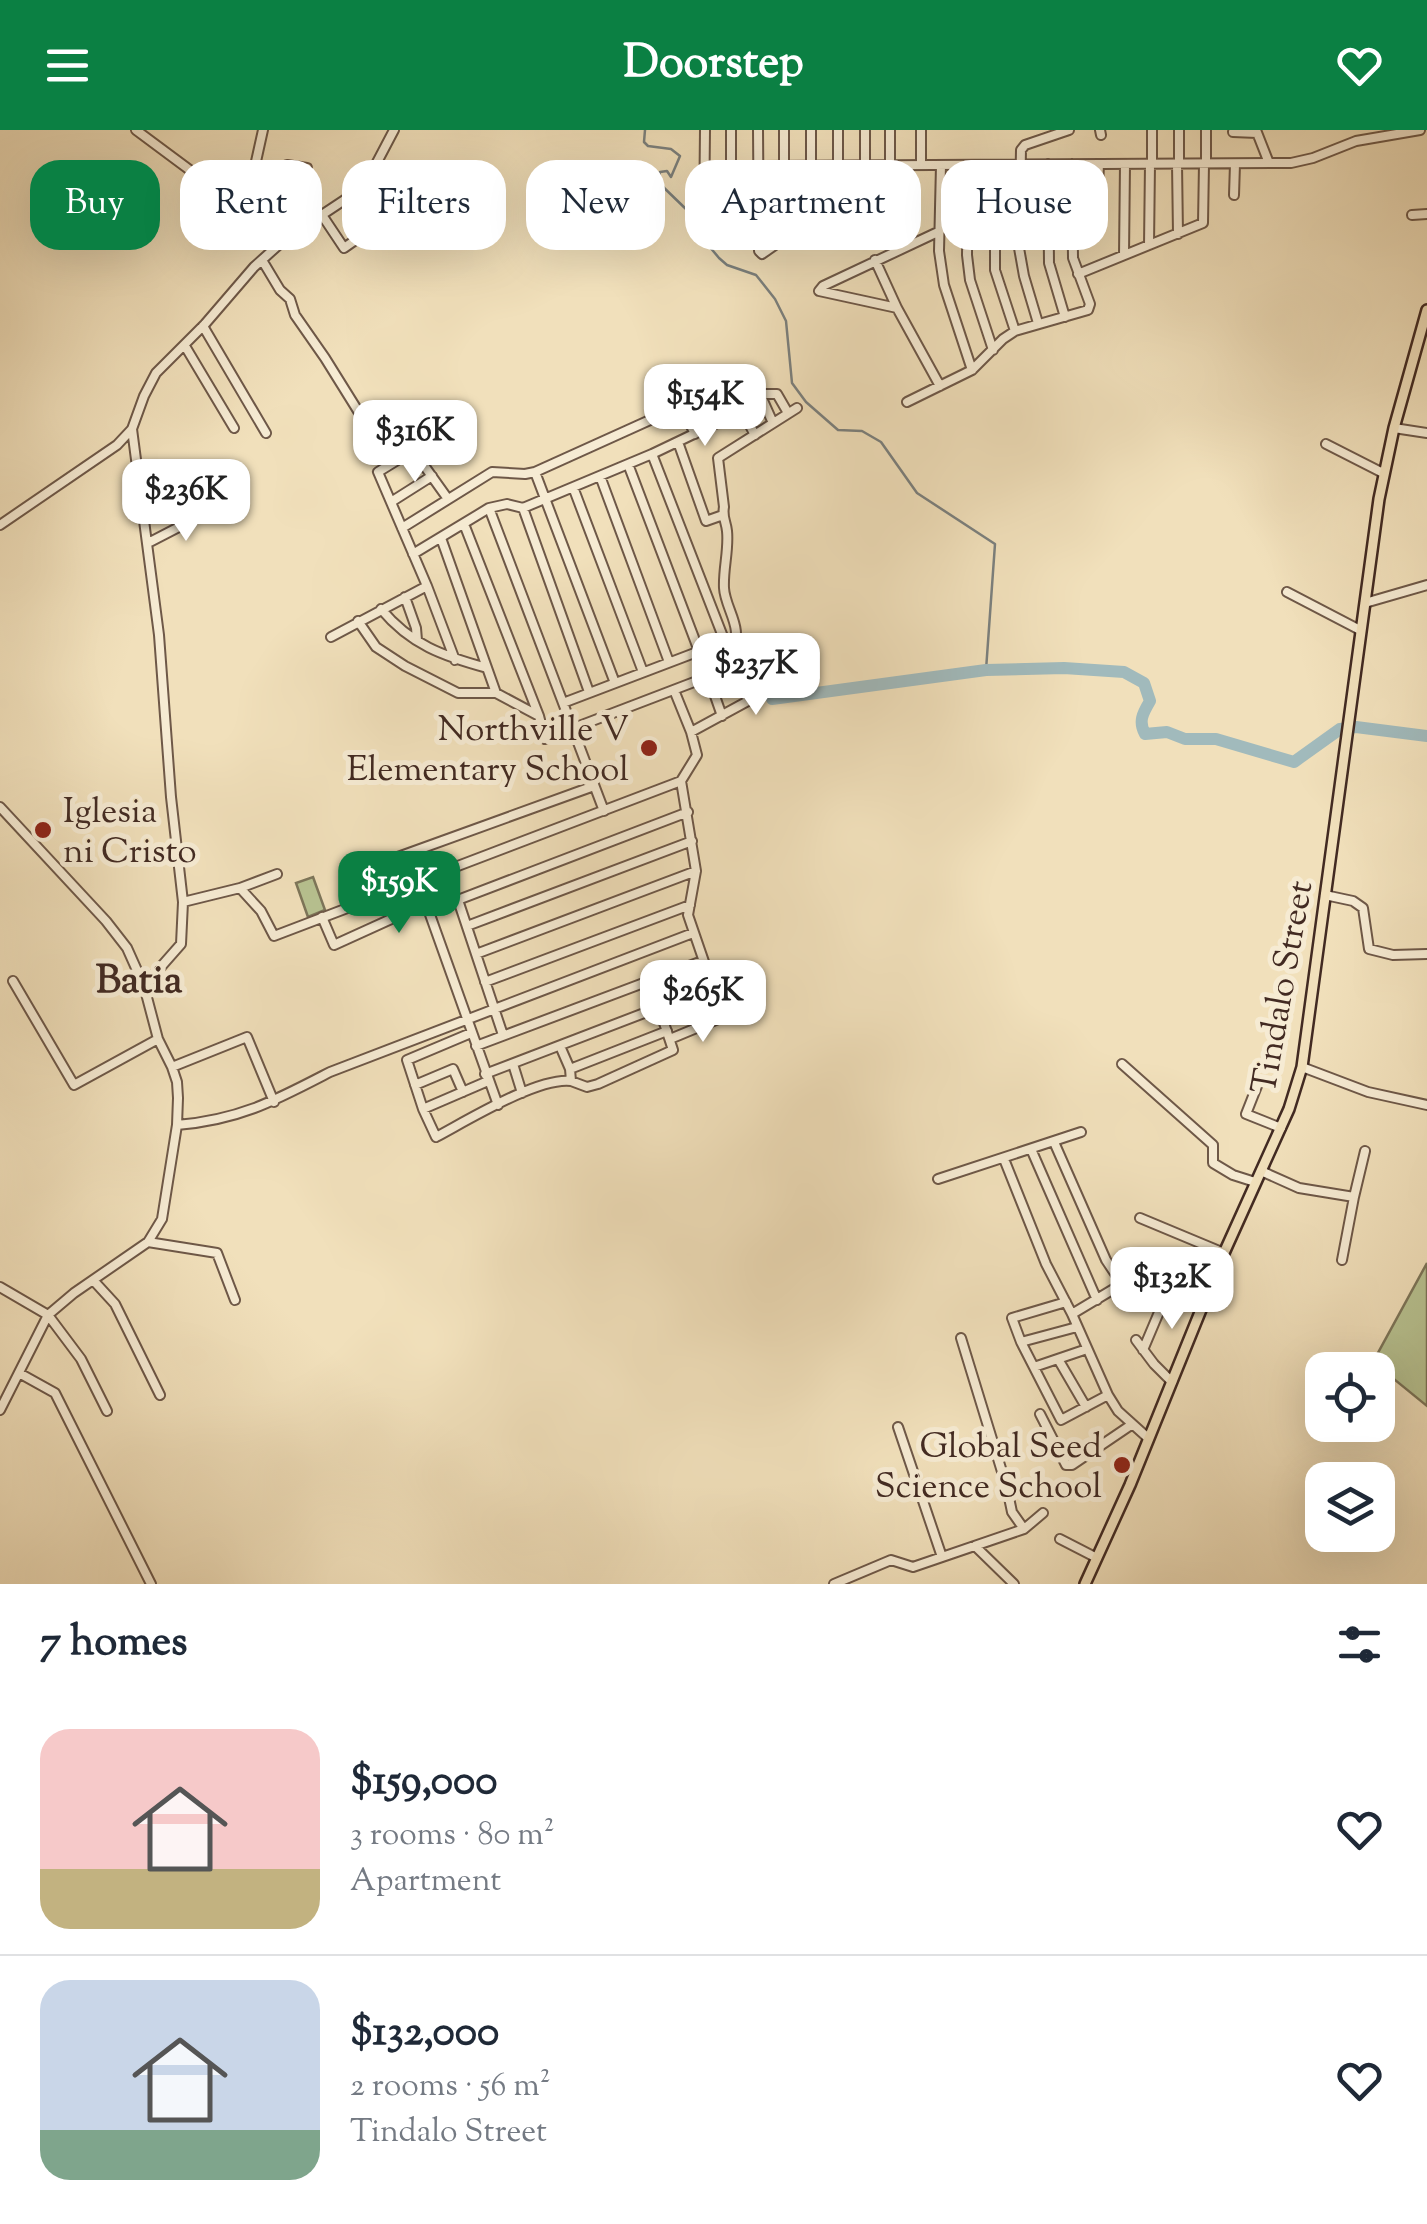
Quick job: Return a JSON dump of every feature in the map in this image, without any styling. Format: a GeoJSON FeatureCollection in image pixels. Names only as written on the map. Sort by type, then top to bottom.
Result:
{"type":"FeatureCollection","features":[{"type":"Feature","properties":{"kind":"main road","name":"Tindalo Street"},"geometry":{"type":"LineString","coordinates":[[1085,1584],[1281,1128],[1302,1067],[1383,473],[1427,310]]}},
{"type":"Feature","properties":{"kind":"street"},"geometry":{"type":"LineString","coordinates":[[136,130],[180,160]]}},
{"type":"Feature","properties":{"kind":"street"},"geometry":{"type":"LineString","coordinates":[[256,160],[262,130]]}},
{"type":"Feature","properties":{"kind":"street"},"geometry":{"type":"LineString","coordinates":[[322,213],[364,187],[394,130]]}},
{"type":"Feature","properties":{"kind":"street"},"geometry":{"type":"LineString","coordinates":[[704,160],[705,130]]}},
{"type":"Feature","properties":{"kind":"street"},"geometry":{"type":"LineString","coordinates":[[731,130],[731,160]]}},
{"type":"Feature","properties":{"kind":"street"},"geometry":{"type":"LineString","coordinates":[[758,130],[758,160]]}},
{"type":"Feature","properties":{"kind":"street"},"geometry":{"type":"LineString","coordinates":[[784,130],[784,160]]}},
{"type":"Feature","properties":{"kind":"street"},"geometry":{"type":"LineString","coordinates":[[811,130],[811,160]]}},
{"type":"Feature","properties":{"kind":"street"},"geometry":{"type":"LineString","coordinates":[[838,130],[838,160]]}},
{"type":"Feature","properties":{"kind":"street"},"geometry":{"type":"LineString","coordinates":[[864,130],[865,160]]}},
{"type":"Feature","properties":{"kind":"street"},"geometry":{"type":"LineString","coordinates":[[890,130],[890,160]]}},
{"type":"Feature","properties":{"kind":"street"},"geometry":{"type":"LineString","coordinates":[[920,130],[921,160]]}},
{"type":"Feature","properties":{"kind":"street"},"geometry":{"type":"LineString","coordinates":[[1149,245],[1152,130]]}},
{"type":"Feature","properties":{"kind":"street"},"geometry":{"type":"LineString","coordinates":[[1178,234],[1179,130]]}},
{"type":"Feature","properties":{"kind":"street"},"geometry":{"type":"LineString","coordinates":[[1078,274],[1202,223],[1206,130]]}},
{"type":"Feature","properties":{"kind":"street"},"geometry":{"type":"LineString","coordinates":[[1108,164],[1291,163],[1356,141],[1420,130]]}},
{"type":"Feature","properties":{"kind":"street"},"geometry":{"type":"LineString","coordinates":[[1021,160],[1022,148],[1073,132]]}},
{"type":"Feature","properties":{"kind":"street"},"geometry":{"type":"LineString","coordinates":[[1233,134],[1256,132],[1269,164]]}},
{"type":"Feature","properties":{"kind":"street"},"geometry":{"type":"LineString","coordinates":[[1124,255],[1125,164]]}},
{"type":"Feature","properties":{"kind":"street"},"geometry":{"type":"LineString","coordinates":[[1234,164],[1234,194]]}},
{"type":"Feature","properties":{"kind":"street"},"geometry":{"type":"LineString","coordinates":[[921,165],[941,165],[940,251],[944,285],[972,370]]}},
{"type":"Feature","properties":{"kind":"street"},"geometry":{"type":"LineString","coordinates":[[282,167],[307,168],[307,202],[317,216],[297,216],[274,201],[282,167]]}},
{"type":"Feature","properties":{"kind":"street"},"geometry":{"type":"LineString","coordinates":[[1412,215],[1427,214]]}},
{"type":"Feature","properties":{"kind":"street"},"geometry":{"type":"LineString","coordinates":[[322,222],[342,246]]}},
{"type":"Feature","properties":{"kind":"street"},"geometry":{"type":"LineString","coordinates":[[896,308],[819,291],[874,260],[940,231]]}},
{"type":"Feature","properties":{"kind":"street"},"geometry":{"type":"LineString","coordinates":[[0,511],[4,522],[117,444],[132,429],[156,373],[273,250]]}},
{"type":"Feature","properties":{"kind":"street"},"geometry":{"type":"LineString","coordinates":[[966,250],[970,280],[993,350]]}},
{"type":"Feature","properties":{"kind":"street"},"geometry":{"type":"LineString","coordinates":[[995,250],[995,270],[1015,331]]}},
{"type":"Feature","properties":{"kind":"street"},"geometry":{"type":"LineString","coordinates":[[1020,250],[1038,323]]}},
{"type":"Feature","properties":{"kind":"street"},"geometry":{"type":"LineString","coordinates":[[1049,250],[1049,264],[1065,317]]}},
{"type":"Feature","properties":{"kind":"street"},"geometry":{"type":"LineString","coordinates":[[907,402],[972,370],[1015,331],[1090,307],[1073,250]]}},
{"type":"Feature","properties":{"kind":"street"},"geometry":{"type":"LineString","coordinates":[[262,260],[364,420],[378,429]]}},
{"type":"Feature","properties":{"kind":"street"},"geometry":{"type":"LineString","coordinates":[[874,260],[940,386]]}},
{"type":"Feature","properties":{"kind":"street"},"geometry":{"type":"LineString","coordinates":[[203,326],[266,433]]}},
{"type":"Feature","properties":{"kind":"street"},"geometry":{"type":"LineString","coordinates":[[184,346],[234,428]]}},
{"type":"Feature","properties":{"kind":"street"},"geometry":{"type":"LineString","coordinates":[[705,394],[717,423]]}},
{"type":"Feature","properties":{"kind":"street"},"geometry":{"type":"LineString","coordinates":[[732,394],[755,435]]}},
{"type":"Feature","properties":{"kind":"street"},"geometry":{"type":"LineString","coordinates":[[760,394],[773,423]]}},
{"type":"Feature","properties":{"kind":"street"},"geometry":{"type":"LineString","coordinates":[[402,528],[492,472],[535,472],[680,406],[692,396],[777,394],[792,410],[718,458],[722,515],[728,527],[724,590],[735,643],[699,651],[563,702]]}},
{"type":"Feature","properties":{"kind":"street"},"geometry":{"type":"LineString","coordinates":[[680,406],[695,434]]}},
{"type":"Feature","properties":{"kind":"street"},"geometry":{"type":"LineString","coordinates":[[413,554],[489,508],[506,504],[523,508],[742,411]]}},
{"type":"Feature","properties":{"kind":"street"},"geometry":{"type":"LineString","coordinates":[[1394,428],[1427,433]]}},
{"type":"Feature","properties":{"kind":"street"},"geometry":{"type":"LineString","coordinates":[[132,429],[159,635],[183,902],[181,944],[144,986]]}},
{"type":"Feature","properties":{"kind":"street"},"geometry":{"type":"LineString","coordinates":[[427,442],[378,472],[455,660]]}},
{"type":"Feature","properties":{"kind":"street"},"geometry":{"type":"LineString","coordinates":[[678,442],[706,521],[722,515]]}},
{"type":"Feature","properties":{"kind":"street"},"geometry":{"type":"LineString","coordinates":[[1326,444],[1383,473]]}},
{"type":"Feature","properties":{"kind":"street"},"geometry":{"type":"LineString","coordinates":[[414,450],[448,499]]}},
{"type":"Feature","properties":{"kind":"street"},"geometry":{"type":"LineString","coordinates":[[652,454],[748,701],[691,732]]}},
{"type":"Feature","properties":{"kind":"street"},"geometry":{"type":"LineString","coordinates":[[628,464],[699,651]]}},
{"type":"Feature","properties":{"kind":"street"},"geometry":{"type":"LineString","coordinates":[[535,472],[615,683]]}},
{"type":"Feature","properties":{"kind":"street"},"geometry":{"type":"LineString","coordinates":[[391,502],[432,476]]}},
{"type":"Feature","properties":{"kind":"street"},"geometry":{"type":"LineString","coordinates":[[600,476],[669,662]]}},
{"type":"Feature","properties":{"kind":"street"},"geometry":{"type":"LineString","coordinates":[[573,487],[642,672]]}},
{"type":"Feature","properties":{"kind":"street"},"geometry":{"type":"LineString","coordinates":[[489,508],[604,811]]}},
{"type":"Feature","properties":{"kind":"street"},"geometry":{"type":"LineString","coordinates":[[523,508],[590,692]]}},
{"type":"Feature","properties":{"kind":"street"},"geometry":{"type":"LineString","coordinates":[[148,543],[208,512]]}},
{"type":"Feature","properties":{"kind":"street"},"geometry":{"type":"LineString","coordinates":[[464,524],[545,739],[736,666]]}},
{"type":"Feature","properties":{"kind":"street"},"geometry":{"type":"LineString","coordinates":[[441,538],[496,693]]}},
{"type":"Feature","properties":{"kind":"street"},"geometry":{"type":"LineString","coordinates":[[1365,603],[1427,585]]}},
{"type":"Feature","properties":{"kind":"street"},"geometry":{"type":"LineString","coordinates":[[331,637],[427,586]]}},
{"type":"Feature","properties":{"kind":"street"},"geometry":{"type":"LineString","coordinates":[[709,598],[724,590]]}},
{"type":"Feature","properties":{"kind":"street"},"geometry":{"type":"LineString","coordinates":[[1287,592],[1360,630]]}},
{"type":"Feature","properties":{"kind":"street"},"geometry":{"type":"LineString","coordinates":[[406,597],[416,640]]}},
{"type":"Feature","properties":{"kind":"street"},"geometry":{"type":"LineString","coordinates":[[381,609],[398,629],[416,640],[455,660],[487,668]]}},
{"type":"Feature","properties":{"kind":"street"},"geometry":{"type":"LineString","coordinates":[[358,621],[376,647],[404,666],[458,693],[496,693],[539,716]]}},
{"type":"Feature","properties":{"kind":"street"},"geometry":{"type":"LineString","coordinates":[[708,676],[722,716]]}},
{"type":"Feature","properties":{"kind":"street"},"geometry":{"type":"LineString","coordinates":[[240,888],[261,911],[274,936],[681,781],[697,755],[674,690]]}},
{"type":"Feature","properties":{"kind":"street"},"geometry":{"type":"LineString","coordinates":[[570,1070],[723,1017],[688,915],[696,871],[681,781]]}},
{"type":"Feature","properties":{"kind":"street"},"geometry":{"type":"LineString","coordinates":[[359,903],[348,876],[594,786]]}},
{"type":"Feature","properties":{"kind":"street"},"geometry":{"type":"LineString","coordinates":[[0,807],[127,948],[144,986],[158,1039],[172,1067],[178,1098],[178,1125],[162,1219],[148,1242],[48,1315],[0,1410]]}},
{"type":"Feature","properties":{"kind":"street"},"geometry":{"type":"LineString","coordinates":[[429,910],[688,812]]}},
{"type":"Feature","properties":{"kind":"street"},"geometry":{"type":"LineString","coordinates":[[0,824],[10,818]]}},
{"type":"Feature","properties":{"kind":"street"},"geometry":{"type":"LineString","coordinates":[[466,926],[692,841]]}},
{"type":"Feature","properties":{"kind":"street"},"geometry":{"type":"LineString","coordinates":[[476,954],[696,871]]}},
{"type":"Feature","properties":{"kind":"street"},"geometry":{"type":"LineString","coordinates":[[183,902],[277,874]]}},
{"type":"Feature","properties":{"kind":"street"},"geometry":{"type":"LineString","coordinates":[[418,880],[498,1105]]}},
{"type":"Feature","properties":{"kind":"street"},"geometry":{"type":"LineString","coordinates":[[322,916],[334,944],[400,915],[392,890]]}},
{"type":"Feature","properties":{"kind":"street"},"geometry":{"type":"LineString","coordinates":[[1325,895],[1353,901],[1363,908],[1369,949],[1393,956],[1427,954]]}},
{"type":"Feature","properties":{"kind":"street"},"geometry":{"type":"LineString","coordinates":[[458,900],[503,1036]]}},
{"type":"Feature","properties":{"kind":"street"},"geometry":{"type":"LineString","coordinates":[[486,982],[690,905]]}},
{"type":"Feature","properties":{"kind":"street"},"geometry":{"type":"LineString","coordinates":[[178,1125],[228,1118],[274,1102],[330,1072],[693,933]]}},
{"type":"Feature","properties":{"kind":"street"},"geometry":{"type":"LineString","coordinates":[[476,1046],[702,961]]}},
{"type":"Feature","properties":{"kind":"street"},"geometry":{"type":"LineString","coordinates":[[13,981],[74,1085],[158,1039]]}},
{"type":"Feature","properties":{"kind":"street"},"geometry":{"type":"LineString","coordinates":[[423,1109],[513,1064],[712,987]]}},
{"type":"Feature","properties":{"kind":"street"},"geometry":{"type":"LineString","coordinates":[[685,998],[697,1028]]}},
{"type":"Feature","properties":{"kind":"street"},"geometry":{"type":"LineString","coordinates":[[471,1033],[407,1060],[436,1136],[522,1093],[560,1079],[586,1086],[598,1084],[674,1050],[659,1008]]}},
{"type":"Feature","properties":{"kind":"street"},"geometry":{"type":"LineString","coordinates":[[172,1067],[247,1036],[274,1102]]}},
{"type":"Feature","properties":{"kind":"street"},"geometry":{"type":"LineString","coordinates":[[560,1046],[571,1080]]}},
{"type":"Feature","properties":{"kind":"street"},"geometry":{"type":"LineString","coordinates":[[513,1064],[522,1093]]}},
{"type":"Feature","properties":{"kind":"street"},"geometry":{"type":"LineString","coordinates":[[1122,1064],[1213,1145],[1214,1163],[1233,1175],[1256,1182]]}},
{"type":"Feature","properties":{"kind":"street"},"geometry":{"type":"LineString","coordinates":[[1302,1067],[1368,1092],[1427,1105]]}},
{"type":"Feature","properties":{"kind":"street"},"geometry":{"type":"LineString","coordinates":[[416,1086],[453,1069],[462,1092]]}},
{"type":"Feature","properties":{"kind":"street"},"geometry":{"type":"LineString","coordinates":[[1259,1081],[1246,1114],[1281,1128]]}},
{"type":"Feature","properties":{"kind":"street"},"geometry":{"type":"LineString","coordinates":[[938,1180],[1081,1132]]}},
{"type":"Feature","properties":{"kind":"street"},"geometry":{"type":"LineString","coordinates":[[1054,1142],[1106,1260],[1122,1284],[1072,1314]]}},
{"type":"Feature","properties":{"kind":"street"},"geometry":{"type":"LineString","coordinates":[[1031,1150],[1096,1300]]}},
{"type":"Feature","properties":{"kind":"street"},"geometry":{"type":"LineString","coordinates":[[1342,1260],[1365,1151]]}},
{"type":"Feature","properties":{"kind":"street"},"geometry":{"type":"LineString","coordinates":[[1004,1159],[1046,1264],[1108,1395],[1118,1412],[1148,1438]]}},
{"type":"Feature","properties":{"kind":"street"},"geometry":{"type":"LineString","coordinates":[[1260,1171],[1299,1188],[1354,1198]]}},
{"type":"Feature","properties":{"kind":"street"},"geometry":{"type":"LineString","coordinates":[[1140,1218],[1224,1254]]}},
{"type":"Feature","properties":{"kind":"street"},"geometry":{"type":"LineString","coordinates":[[148,1242],[217,1252],[236,1300]]}},
{"type":"Feature","properties":{"kind":"street"},"geometry":{"type":"LineString","coordinates":[[93,1280],[115,1304],[160,1395]]}},
{"type":"Feature","properties":{"kind":"street"},"geometry":{"type":"LineString","coordinates":[[0,1287],[48,1315],[81,1358],[107,1411]]}},
{"type":"Feature","properties":{"kind":"street"},"geometry":{"type":"LineString","coordinates":[[1143,1350],[1165,1298]]}},
{"type":"Feature","properties":{"kind":"street"},"geometry":{"type":"LineString","coordinates":[[1066,1302],[1012,1318],[1022,1342],[1061,1420],[1108,1395]]}},
{"type":"Feature","properties":{"kind":"street"},"geometry":{"type":"LineString","coordinates":[[1022,1342],[1077,1327]]}},
{"type":"Feature","properties":{"kind":"street"},"geometry":{"type":"LineString","coordinates":[[961,1338],[1010,1508],[1024,1529]]}},
{"type":"Feature","properties":{"kind":"street"},"geometry":{"type":"LineString","coordinates":[[1136,1340],[1172,1382]]}},
{"type":"Feature","properties":{"kind":"street"},"geometry":{"type":"LineString","coordinates":[[1034,1367],[1087,1349]]}},
{"type":"Feature","properties":{"kind":"street"},"geometry":{"type":"LineString","coordinates":[[1058,1359],[1086,1407]]}},
{"type":"Feature","properties":{"kind":"street"},"geometry":{"type":"LineString","coordinates":[[18,1373],[56,1393],[151,1584]]}},
{"type":"Feature","properties":{"kind":"street"},"geometry":{"type":"LineString","coordinates":[[1040,1414],[1066,1465],[1072,1465],[1131,1425]]}},
{"type":"Feature","properties":{"kind":"street"},"geometry":{"type":"LineString","coordinates":[[898,1426],[942,1557]]}},
{"type":"Feature","properties":{"kind":"street"},"geometry":{"type":"LineString","coordinates":[[834,1584],[891,1560],[913,1568],[1024,1529],[1044,1514]]}},
{"type":"Feature","properties":{"kind":"street"},"geometry":{"type":"LineString","coordinates":[[1060,1538],[1096,1558]]}},
{"type":"Feature","properties":{"kind":"street"},"geometry":{"type":"LineString","coordinates":[[975,1546],[1014,1584]]}},
{"type":"Feature","properties":{"kind":"green space"},"geometry":{"type":"Polygon","coordinates":[[[313,877],[325,910],[308,917],[296,883],[313,877]]]}},
{"type":"Feature","properties":{"kind":"green space"},"geometry":{"type":"Polygon","coordinates":[[[1427,1263],[1427,1406],[1395,1380],[1395,1352],[1378,1352],[1427,1263]]]}},
{"type":"Feature","properties":{"kind":"waterway"},"geometry":{"type":"LineString","coordinates":[[645,130],[644,142],[648,146],[671,149],[680,156],[671,177],[667,171],[660,172],[658,182],[688,211],[719,258],[727,265],[756,275],[775,299],[786,321],[792,383],[806,402],[838,430],[862,431],[881,442],[917,493],[995,544],[986,670]]}},
{"type":"Feature","properties":{"kind":"waterway"},"geometry":{"type":"LineString","coordinates":[[772,699],[986,670],[1064,668],[1124,672],[1144,683],[1150,701],[1143,713],[1145,734],[1167,732],[1185,739],[1216,739],[1294,762],[1340,729],[1356,727],[1427,736]]}},
{"type":"Feature","properties":{"kind":"place","name":"Northville V Elementary School"},"geometry":{"type":"Point","coordinates":[649,748]}},
{"type":"Feature","properties":{"kind":"place","name":"Iglesia ni Cristo"},"geometry":{"type":"Point","coordinates":[43,830]}},
{"type":"Feature","properties":{"kind":"place","name":"Global Seed Science School"},"geometry":{"type":"Point","coordinates":[1122,1465]}},
{"type":"Feature","properties":{"kind":"district","name":"Batia"},"geometry":{"type":"Point","coordinates":[139,978]}}]}
